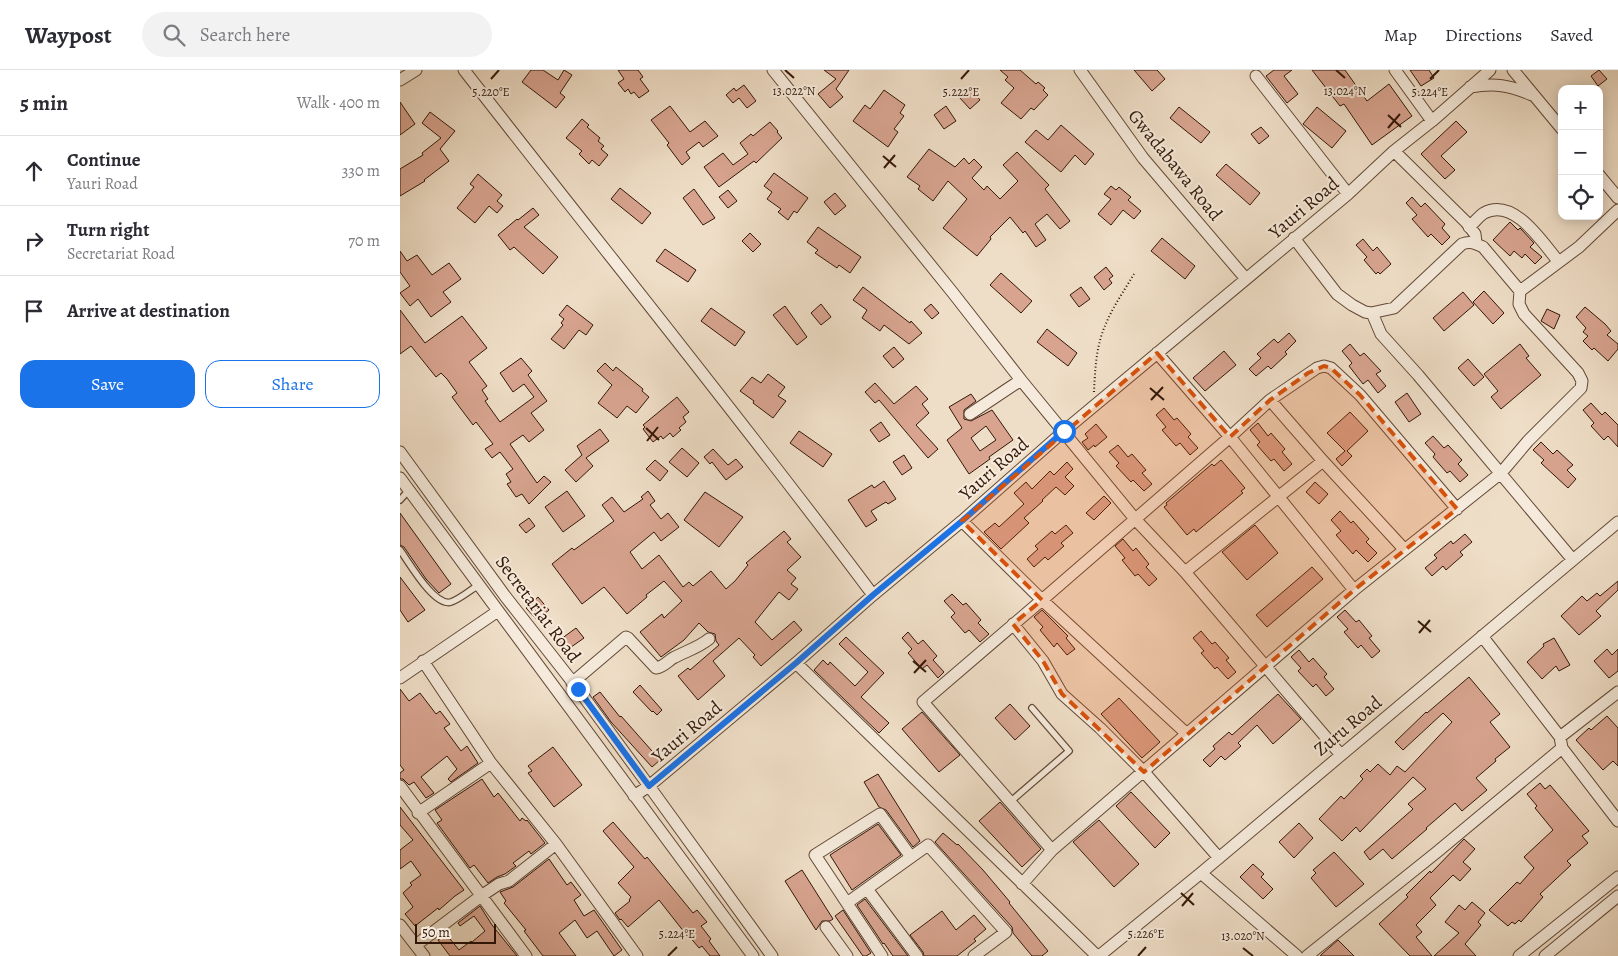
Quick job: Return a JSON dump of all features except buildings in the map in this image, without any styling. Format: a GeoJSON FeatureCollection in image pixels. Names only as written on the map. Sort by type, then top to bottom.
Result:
{"type":"FeatureCollection","features":[{"type":"Feature","properties":{"kind":"street"},"geometry":{"type":"LineString","coordinates":[[400,80],[416,70]]}},
{"type":"Feature","properties":{"kind":"street"},"geometry":{"type":"LineString","coordinates":[[464,70],[873,595]]}},
{"type":"Feature","properties":{"kind":"street"},"geometry":{"type":"LineString","coordinates":[[773,70],[953,292],[1021,380],[1135,519],[1185,572],[1341,755]]}},
{"type":"Feature","properties":{"kind":"street","name":"Gwadabawa Road"},"geometry":{"type":"LineString","coordinates":[[1080,70],[1143,158],[1246,279]]}},
{"type":"Feature","properties":{"kind":"street"},"geometry":{"type":"LineString","coordinates":[[1395,70],[1432,121]]}},
{"type":"Feature","properties":{"kind":"street","name":"Yauri Road"},"geometry":{"type":"LineString","coordinates":[[634,796],[649,786],[796,663],[1064,431],[1348,194],[1394,151],[1432,121],[1490,70]]}},
{"type":"Feature","properties":{"kind":"street"},"geometry":{"type":"LineString","coordinates":[[1513,70],[1558,124]]}},
{"type":"Feature","properties":{"kind":"street"},"geometry":{"type":"LineString","coordinates":[[1256,76],[1348,194]]}},
{"type":"Feature","properties":{"kind":"street"},"geometry":{"type":"LineString","coordinates":[[1470,87],[1491,84],[1501,85],[1518,88],[1534,95]]}},
{"type":"Feature","properties":{"kind":"street"},"geometry":{"type":"LineString","coordinates":[[1394,151],[1466,222],[1475,234],[1476,243]]}},
{"type":"Feature","properties":{"kind":"street"},"geometry":{"type":"LineString","coordinates":[[1603,180],[1618,198]]}},
{"type":"Feature","properties":{"kind":"street"},"geometry":{"type":"LineString","coordinates":[[1520,291],[1579,247],[1618,210]]}},
{"type":"Feature","properties":{"kind":"street"},"geometry":{"type":"LineString","coordinates":[[1469,227],[1484,213],[1509,211],[1522,219],[1558,261]]}},
{"type":"Feature","properties":{"kind":"street"},"geometry":{"type":"LineString","coordinates":[[1022,884],[1052,850],[1264,666],[1404,549],[1501,473],[1528,441],[1581,388],[1582,381],[1578,373],[1524,314],[1519,304],[1520,291],[1483,247],[1476,243],[1468,242],[1462,244],[1394,308],[1372,313],[1365,312],[1337,294],[1294,238]]}},
{"type":"Feature","properties":{"kind":"street"},"geometry":{"type":"LineString","coordinates":[[1372,313],[1381,334],[1573,560]]}},
{"type":"Feature","properties":{"kind":"street"},"geometry":{"type":"LineString","coordinates":[[1157,353],[1230,437],[1354,590]]}},
{"type":"Feature","properties":{"kind":"street"},"geometry":{"type":"LineString","coordinates":[[1052,850],[923,702],[1230,437],[1270,400],[1317,368],[1324,366],[1331,368],[1360,395],[1457,509]]}},
{"type":"Feature","properties":{"kind":"street"},"geometry":{"type":"LineString","coordinates":[[970,414],[1021,380]]}},
{"type":"Feature","properties":{"kind":"street"},"geometry":{"type":"LineString","coordinates":[[1270,400],[1323,462],[1404,549]]}},
{"type":"Feature","properties":{"kind":"street","name":"Secretariat Road"},"geometry":{"type":"LineString","coordinates":[[400,452],[505,596],[649,786],[772,956]]}},
{"type":"Feature","properties":{"kind":"street"},"geometry":{"type":"LineString","coordinates":[[1185,572],[1323,462]]}},
{"type":"Feature","properties":{"kind":"street","name":"Secretariat Road"},"geometry":{"type":"LineString","coordinates":[[400,478],[753,956]]}},
{"type":"Feature","properties":{"kind":"street"},"geometry":{"type":"LineString","coordinates":[[962,521],[1042,600],[1187,734]]}},
{"type":"Feature","properties":{"kind":"street","name":"Zuru Road"},"geometry":{"type":"LineString","coordinates":[[1098,956],[1219,858],[1618,522]]}},
{"type":"Feature","properties":{"kind":"street"},"geometry":{"type":"LineString","coordinates":[[400,678],[498,611]]}},
{"type":"Feature","properties":{"kind":"street"},"geometry":{"type":"LineString","coordinates":[[1013,624],[1043,661],[1062,694],[1100,728],[1144,772],[1219,858]]}},
{"type":"Feature","properties":{"kind":"street"},"geometry":{"type":"LineString","coordinates":[[1482,636],[1618,821]]}},
{"type":"Feature","properties":{"kind":"street"},"geometry":{"type":"LineString","coordinates":[[572,683],[626,637],[656,668],[700,646],[709,639]]}},
{"type":"Feature","properties":{"kind":"street"},"geometry":{"type":"LineString","coordinates":[[423,661],[492,763],[556,844],[637,956]]}},
{"type":"Feature","properties":{"kind":"street"},"geometry":{"type":"LineString","coordinates":[[796,663],[1098,956]]}},
{"type":"Feature","properties":{"kind":"street"},"geometry":{"type":"LineString","coordinates":[[1307,956],[1437,852],[1618,692]]}},
{"type":"Feature","properties":{"kind":"street"},"geometry":{"type":"LineString","coordinates":[[418,813],[492,763]]}},
{"type":"Feature","properties":{"kind":"street"},"geometry":{"type":"LineString","coordinates":[[400,786],[418,813],[526,956]]}},
{"type":"Feature","properties":{"kind":"street"},"geometry":{"type":"LineString","coordinates":[[882,956],[816,855],[880,814],[911,857]]}},
{"type":"Feature","properties":{"kind":"street"},"geometry":{"type":"LineString","coordinates":[[416,945],[481,896],[499,884],[509,881],[556,844]]}},
{"type":"Feature","properties":{"kind":"street"},"geometry":{"type":"LineString","coordinates":[[847,903],[928,845],[1006,932],[974,956]]}},
{"type":"Feature","properties":{"kind":"street"},"geometry":{"type":"LineString","coordinates":[[1201,873],[1297,956]]}},
{"type":"Feature","properties":{"kind":"street"},"geometry":{"type":"LineString","coordinates":[[1519,956],[1618,877]]}},
{"type":"Feature","properties":{"kind":"street"},"geometry":{"type":"LineString","coordinates":[[867,889],[917,956]]}},
{"type":"Feature","properties":{"kind":"street"},"geometry":{"type":"LineString","coordinates":[[1545,956],[1618,896]]}},
{"type":"Feature","properties":{"kind":"street"},"geometry":{"type":"LineString","coordinates":[[400,925],[424,956]]}},
{"type":"Feature","properties":{"kind":"street"},"geometry":{"type":"LineString","coordinates":[[826,926],[847,956]]}},
{"type":"Feature","properties":{"kind":"lane"},"geometry":{"type":"LineString","coordinates":[[400,500],[408,490]]}},
{"type":"Feature","properties":{"kind":"lane"},"geometry":{"type":"LineString","coordinates":[[400,550],[430,592],[444,602],[450,602],[478,586]]}},
{"type":"Feature","properties":{"kind":"lane"},"geometry":{"type":"LineString","coordinates":[[1010,802],[1069,752],[1032,708]]}},
{"type":"Feature","properties":{"kind":"path"},"geometry":{"type":"LineString","coordinates":[[1093,407],[1096,367],[1104,327],[1134,274]]}},
{"type":"Feature","properties":{"kind":"highlighted area"},"geometry":{"type":"Polygon","coordinates":[[[1157,353],[1230,437],[1270,400],[1308,373],[1324,366],[1331,368],[1360,395],[1457,509],[1354,590],[1144,772],[1062,694],[1043,661],[1013,624],[1042,600],[962,521],[1157,353]]]}},
{"type":"Feature","properties":{"kind":"route"},"geometry":{"type":"LineString","coordinates":[[578,689],[649,786],[962,521],[1064,431]]}}]}
